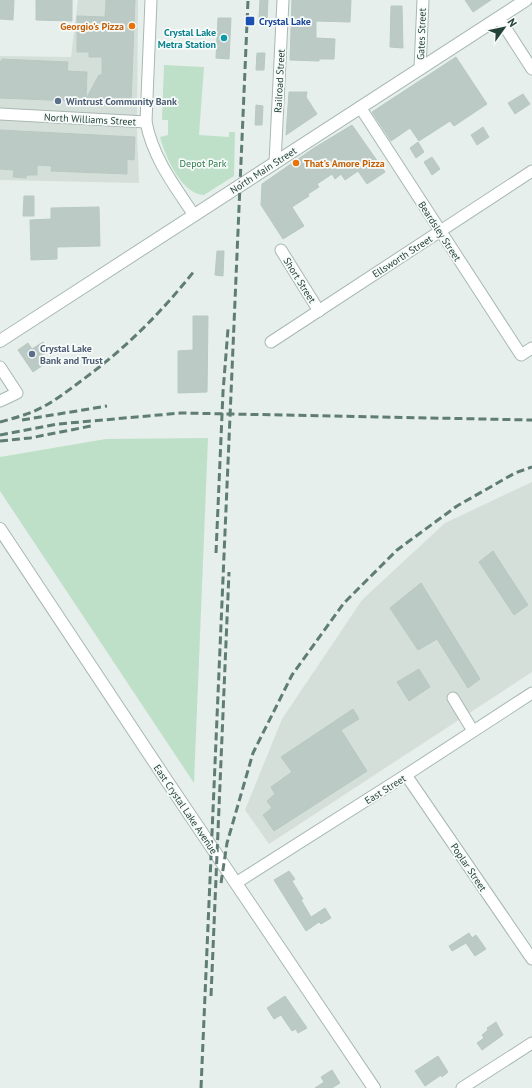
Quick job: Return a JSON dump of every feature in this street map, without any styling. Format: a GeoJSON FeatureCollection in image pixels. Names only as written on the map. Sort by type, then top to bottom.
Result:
{"type":"FeatureCollection","features":[{"type":"Feature","properties":{"kind":"street"},"geometry":{"type":"LineString","coordinates":[[146,122],[151,0]]}},
{"type":"Feature","properties":{"kind":"street","name":"Railroad Street"},"geometry":{"type":"LineString","coordinates":[[274,163],[283,0]]}},
{"type":"Feature","properties":{"kind":"street","name":"Gates Street"},"geometry":{"type":"LineString","coordinates":[[420,69],[423,0]]}},
{"type":"Feature","properties":{"kind":"street","name":"North Main Street"},"geometry":{"type":"LineString","coordinates":[[0,341],[526,0]]}},
{"type":"Feature","properties":{"kind":"street"},"geometry":{"type":"LineString","coordinates":[[499,18],[532,69]]}},
{"type":"Feature","properties":{"kind":"street","name":"Beardsley Street"},"geometry":{"type":"LineString","coordinates":[[360,107],[521,355],[532,348]]}},
{"type":"Feature","properties":{"kind":"street","name":"North Williams Street"},"geometry":{"type":"LineString","coordinates":[[0,114],[146,122],[154,153],[164,171],[194,215]]}},
{"type":"Feature","properties":{"kind":"street","name":"Ellsworth Street"},"geometry":{"type":"LineString","coordinates":[[271,342],[532,170]]}},
{"type":"Feature","properties":{"kind":"street","name":"Short Street"},"geometry":{"type":"LineString","coordinates":[[281,250],[318,311]]}},
{"type":"Feature","properties":{"kind":"street"},"geometry":{"type":"LineString","coordinates":[[0,401],[17,393],[1,371]]}},
{"type":"Feature","properties":{"kind":"street","name":"East Crystal Lake Avenue"},"geometry":{"type":"LineString","coordinates":[[0,529],[374,1088]]}},
{"type":"Feature","properties":{"kind":"street","name":"East Street"},"geometry":{"type":"LineString","coordinates":[[236,882],[406,775],[532,692]]}},
{"type":"Feature","properties":{"kind":"street"},"geometry":{"type":"LineString","coordinates":[[453,698],[473,731]]}},
{"type":"Feature","properties":{"kind":"street","name":"Poplar Street"},"geometry":{"type":"LineString","coordinates":[[406,775],[532,959]]}},
{"type":"Feature","properties":{"kind":"street"},"geometry":{"type":"LineString","coordinates":[[462,1088],[532,1043]]}},
{"type":"Feature","properties":{"kind":"shaded area"},"geometry":{"type":"Polygon","coordinates":[[[78,0],[138,0],[137,131],[139,183],[0,180],[0,56],[71,57],[78,0]]]}},
{"type":"Feature","properties":{"kind":"shaded area"},"geometry":{"type":"Polygon","coordinates":[[[532,482],[532,672],[269,844],[245,810],[282,719],[362,600],[445,523],[532,482]]]}},
{"type":"Feature","properties":{"kind":"green space","name":"Depot Park"},"geometry":{"type":"Polygon","coordinates":[[[164,65],[204,67],[199,135],[229,137],[229,132],[235,132],[234,176],[204,195],[189,189],[182,182],[170,164],[162,145],[160,137],[168,135],[168,120],[162,120],[164,65]]]}},
{"type":"Feature","properties":{"kind":"green space"},"geometry":{"type":"Polygon","coordinates":[[[208,438],[194,783],[0,491],[0,457],[106,439],[208,438]]]}},
{"type":"Feature","properties":{"kind":"building"},"geometry":{"type":"Polygon","coordinates":[[[0,0],[14,0],[13,20],[0,19],[0,0]]]}},
{"type":"Feature","properties":{"kind":"building"},"geometry":{"type":"Polygon","coordinates":[[[36,0],[72,0],[72,21],[36,20],[36,0]]]}},
{"type":"Feature","properties":{"kind":"building"},"geometry":{"type":"Polygon","coordinates":[[[106,0],[135,0],[131,104],[97,105],[96,102],[0,98],[0,61],[2,61],[2,59],[68,62],[67,71],[87,72],[86,99],[99,75],[102,75],[102,57],[89,57],[89,52],[77,52],[77,16],[105,17],[106,0]]]}},
{"type":"Feature","properties":{"kind":"building"},"geometry":{"type":"Polygon","coordinates":[[[260,0],[268,0],[267,18],[259,18],[260,0]]]}},
{"type":"Feature","properties":{"kind":"building"},"geometry":{"type":"Polygon","coordinates":[[[292,0],[351,0],[350,22],[316,21],[316,38],[335,39],[334,59],[319,59],[319,61],[290,60],[292,0]]]}},
{"type":"Feature","properties":{"kind":"building"},"geometry":{"type":"Polygon","coordinates":[[[465,0],[491,0],[473,12],[465,0]]]}},
{"type":"Feature","properties":{"kind":"building"},"geometry":{"type":"Polygon","coordinates":[[[391,6],[402,6],[403,48],[390,47],[391,6]]]}},
{"type":"Feature","properties":{"kind":"building","name":"Crystal Lake Metra Station"},"geometry":{"type":"Polygon","coordinates":[[[218,18],[231,18],[229,59],[216,58],[218,18]]]}},
{"type":"Feature","properties":{"kind":"building"},"geometry":{"type":"Polygon","coordinates":[[[257,53],[265,53],[264,70],[256,70],[257,53]]]}},
{"type":"Feature","properties":{"kind":"building"},"geometry":{"type":"Polygon","coordinates":[[[456,57],[487,104],[454,126],[450,121],[419,141],[410,128],[391,141],[372,112],[456,57]]]}},
{"type":"Feature","properties":{"kind":"building"},"geometry":{"type":"Polygon","coordinates":[[[289,92],[307,92],[306,97],[317,114],[286,135],[289,92]]]}},
{"type":"Feature","properties":{"kind":"building"},"geometry":{"type":"Polygon","coordinates":[[[523,94],[530,104],[515,114],[508,103],[523,94]]]}},
{"type":"Feature","properties":{"kind":"building"},"geometry":{"type":"Polygon","coordinates":[[[256,105],[263,106],[262,125],[255,125],[256,105]]]}},
{"type":"Feature","properties":{"kind":"building"},"geometry":{"type":"Polygon","coordinates":[[[352,125],[385,172],[367,184],[358,171],[345,180],[341,174],[335,179],[332,174],[317,184],[319,187],[308,194],[309,196],[292,207],[304,226],[283,239],[261,205],[262,184],[314,148],[352,125]]]}},
{"type":"Feature","properties":{"kind":"building"},"geometry":{"type":"Polygon","coordinates":[[[483,127],[489,137],[477,145],[471,135],[483,127]]]}},
{"type":"Feature","properties":{"kind":"building"},"geometry":{"type":"Polygon","coordinates":[[[0,130],[135,137],[134,160],[127,159],[127,174],[51,171],[52,166],[37,165],[37,175],[27,175],[26,178],[13,177],[14,170],[0,169],[0,130]]]}},
{"type":"Feature","properties":{"kind":"building"},"geometry":{"type":"Polygon","coordinates":[[[418,142],[424,152],[416,158],[410,148],[418,142]]]}},
{"type":"Feature","properties":{"kind":"building"},"geometry":{"type":"Polygon","coordinates":[[[432,157],[440,169],[432,175],[424,162],[432,157]]]}},
{"type":"Feature","properties":{"kind":"building"},"geometry":{"type":"Polygon","coordinates":[[[24,196],[34,196],[34,216],[23,216],[24,196]]]}},
{"type":"Feature","properties":{"kind":"building"},"geometry":{"type":"Polygon","coordinates":[[[99,207],[100,246],[57,247],[57,259],[31,260],[30,220],[51,219],[51,208],[99,207]]]}},
{"type":"Feature","properties":{"kind":"building"},"geometry":{"type":"Polygon","coordinates":[[[217,251],[224,251],[223,276],[215,275],[217,251]]]}},
{"type":"Feature","properties":{"kind":"building"},"geometry":{"type":"Polygon","coordinates":[[[193,316],[208,316],[207,392],[178,393],[178,351],[193,350],[193,316]]]}},
{"type":"Feature","properties":{"kind":"building","name":"Crystal Lake Bank and Trust"},"geometry":{"type":"Polygon","coordinates":[[[43,342],[49,350],[38,358],[43,365],[33,372],[18,350],[28,343],[32,349],[43,342]]]}},
{"type":"Feature","properties":{"kind":"building"},"geometry":{"type":"Polygon","coordinates":[[[493,551],[528,605],[514,615],[479,562],[493,551]]]}},
{"type":"Feature","properties":{"kind":"building"},"geometry":{"type":"Polygon","coordinates":[[[421,583],[480,679],[468,688],[437,639],[418,650],[390,608],[421,583]]]}},
{"type":"Feature","properties":{"kind":"building"},"geometry":{"type":"Polygon","coordinates":[[[419,669],[430,687],[409,701],[397,682],[419,669]]]}},
{"type":"Feature","properties":{"kind":"building"},"geometry":{"type":"Polygon","coordinates":[[[353,709],[359,719],[341,730],[367,771],[274,831],[263,815],[272,808],[267,801],[275,794],[271,787],[292,772],[281,757],[353,709]]]}},
{"type":"Feature","properties":{"kind":"building"},"geometry":{"type":"Polygon","coordinates":[[[289,871],[295,879],[292,881],[303,899],[301,900],[311,917],[325,908],[331,918],[321,924],[319,922],[306,931],[274,880],[289,871]]]}},
{"type":"Feature","properties":{"kind":"building"},"geometry":{"type":"Polygon","coordinates":[[[469,933],[472,938],[476,935],[486,949],[475,956],[466,943],[452,951],[449,946],[469,933]]]}},
{"type":"Feature","properties":{"kind":"building"},"geometry":{"type":"Polygon","coordinates":[[[285,996],[307,1028],[298,1033],[296,1029],[292,1031],[281,1015],[274,1019],[267,1008],[285,996]]]}},
{"type":"Feature","properties":{"kind":"building"},"geometry":{"type":"Polygon","coordinates":[[[496,1022],[503,1035],[482,1050],[477,1043],[484,1038],[482,1035],[488,1030],[487,1028],[496,1022]]]}},
{"type":"Feature","properties":{"kind":"building"},"geometry":{"type":"Polygon","coordinates":[[[438,1056],[448,1072],[425,1086],[415,1071],[438,1056]]]}},
{"type":"Feature","properties":{"kind":"building"},"geometry":{"type":"Polygon","coordinates":[[[332,1070],[340,1083],[332,1088],[315,1088],[324,1082],[321,1077],[332,1070]]]}},
{"type":"Feature","properties":{"kind":"railway"},"geometry":{"type":"LineString","coordinates":[[201,1088],[248,0]]}},
{"type":"Feature","properties":{"kind":"railway"},"geometry":{"type":"LineString","coordinates":[[0,422],[45,406],[64,394],[97,369],[142,330],[195,270]]}},
{"type":"Feature","properties":{"kind":"railway"},"geometry":{"type":"LineString","coordinates":[[216,553],[223,392],[228,329]]}},
{"type":"Feature","properties":{"kind":"railway"},"geometry":{"type":"LineString","coordinates":[[22,420],[107,406]]}},
{"type":"Feature","properties":{"kind":"railway"},"geometry":{"type":"LineString","coordinates":[[0,435],[58,424],[181,413],[532,420]]}},
{"type":"Feature","properties":{"kind":"railway"},"geometry":{"type":"LineString","coordinates":[[0,441],[30,438],[91,426]]}},
{"type":"Feature","properties":{"kind":"railway"},"geometry":{"type":"LineString","coordinates":[[221,883],[227,843],[253,753],[292,675],[344,603],[397,550],[457,506],[515,473],[532,467]]}},
{"type":"Feature","properties":{"kind":"railway"},"geometry":{"type":"LineString","coordinates":[[211,996],[229,572]]}},
{"type":"Feature","properties":{"kind":"place","name":"Crystal Lake"},"geometry":{"type":"Point","coordinates":[250,21]}},
{"type":"Feature","properties":{"kind":"place","name":"Georgio's Pizza"},"geometry":{"type":"Point","coordinates":[132,26]}},
{"type":"Feature","properties":{"kind":"place","name":"Crystal Lake Metra Station"},"geometry":{"type":"Point","coordinates":[224,38]}},
{"type":"Feature","properties":{"kind":"place","name":"Wintrust Community Bank"},"geometry":{"type":"Point","coordinates":[58,101]}},
{"type":"Feature","properties":{"kind":"place","name":"That's Amore Pizza"},"geometry":{"type":"Point","coordinates":[296,163]}},
{"type":"Feature","properties":{"kind":"place","name":"Crystal Lake Bank and Trust"},"geometry":{"type":"Point","coordinates":[32,354]}}]}
